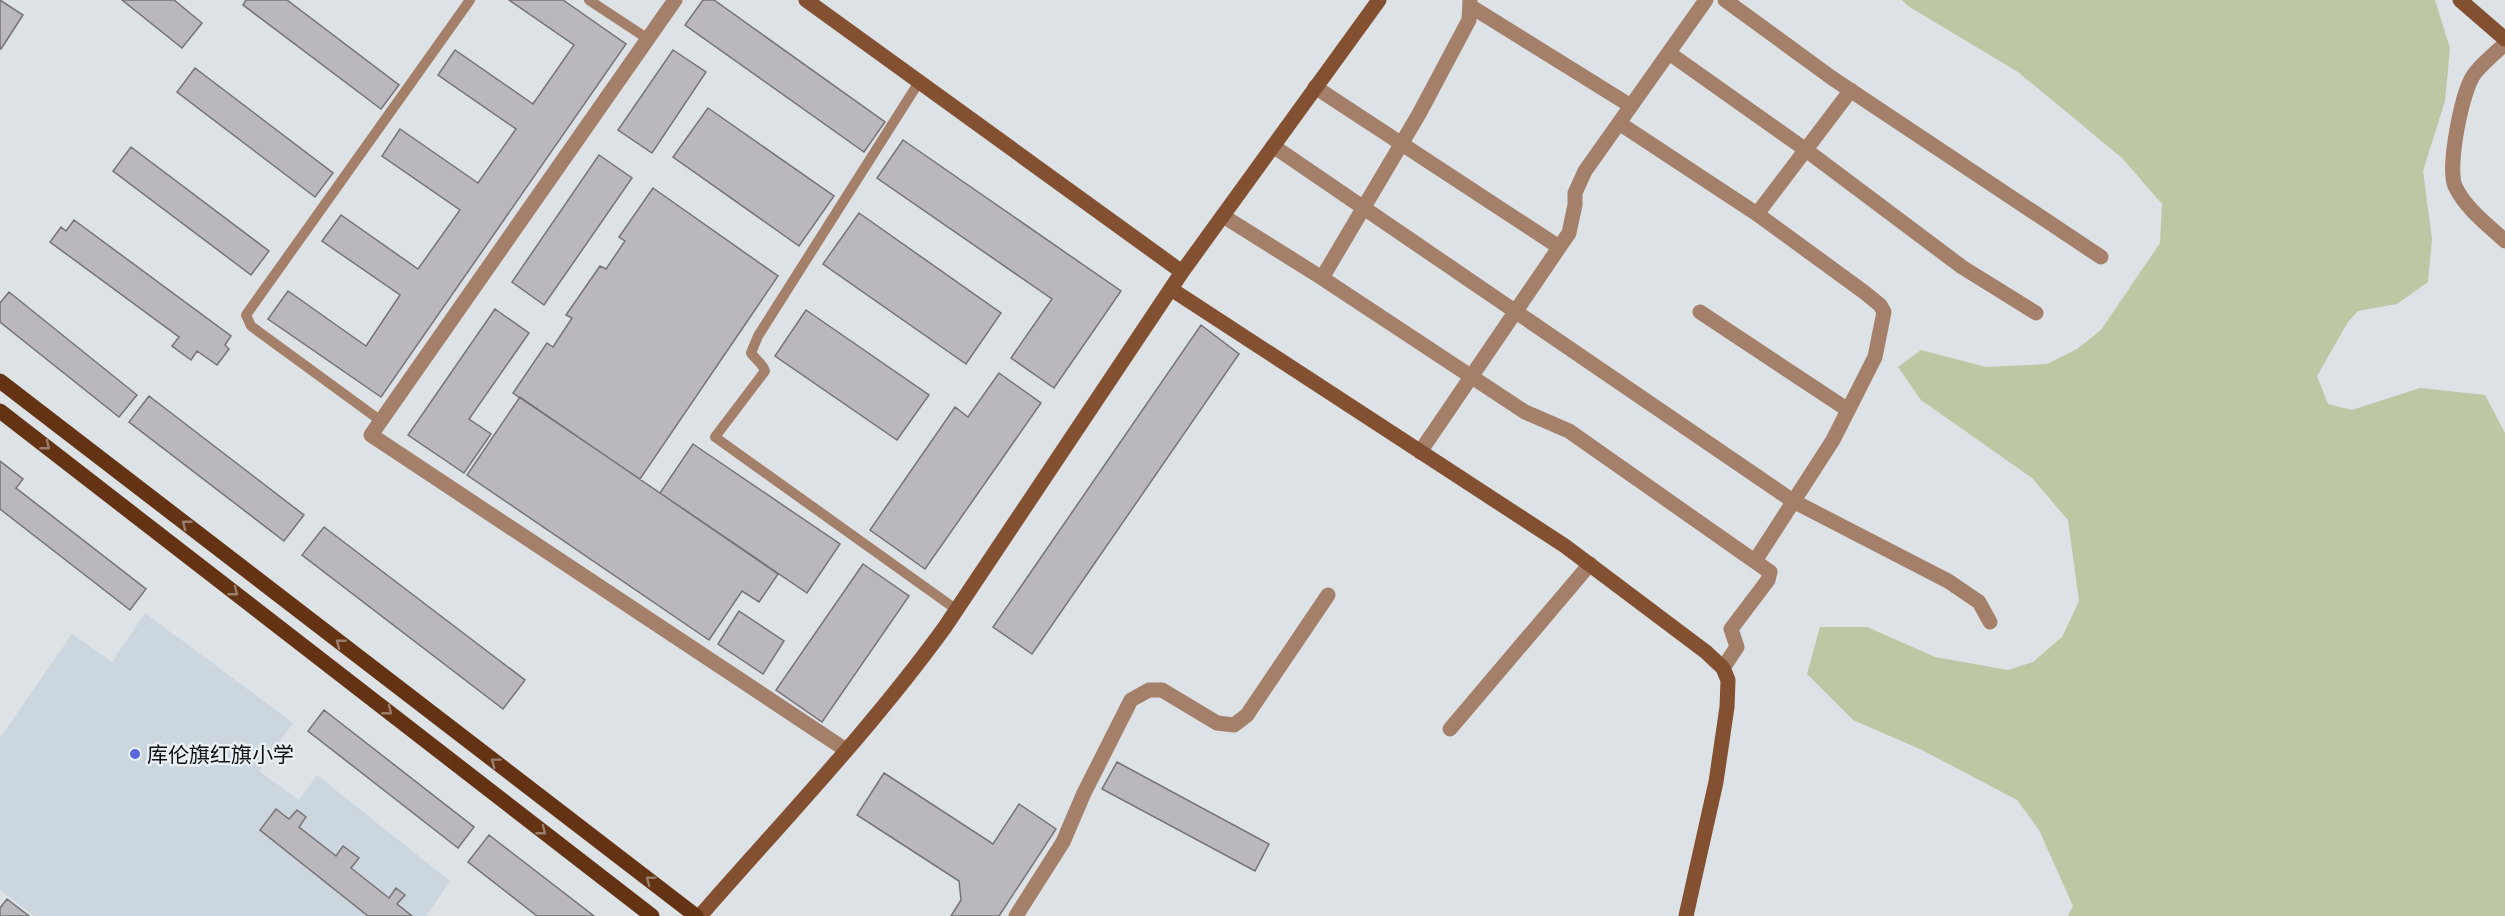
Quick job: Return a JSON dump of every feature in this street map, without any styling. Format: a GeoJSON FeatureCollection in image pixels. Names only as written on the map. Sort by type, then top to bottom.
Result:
{"type":"FeatureCollection","features":[{"type":"Feature","properties":{"kind":"main road"},"geometry":{"type":"LineString","coordinates":[[0,381],[698,916]]}},
{"type":"Feature","properties":{"kind":"main road"},"geometry":{"type":"LineString","coordinates":[[0,411],[652,916]]}},
{"type":"Feature","properties":{"kind":"street"},"geometry":{"type":"LineString","coordinates":[[675,0],[371,435],[846,750]]}},
{"type":"Feature","properties":{"kind":"street"},"geometry":{"type":"LineString","coordinates":[[806,0],[1182,272]]}},
{"type":"Feature","properties":{"kind":"street"},"geometry":{"type":"LineString","coordinates":[[698,916],[846,750],[917,665],[957,610],[1182,272],[1379,0]]}},
{"type":"Feature","properties":{"kind":"street"},"geometry":{"type":"LineString","coordinates":[[1420,452],[1569,233],[1575,193],[1585,171],[1706,0]]}},
{"type":"Feature","properties":{"kind":"street"},"geometry":{"type":"LineString","coordinates":[[1725,0],[1851,90],[2101,257]]}},
{"type":"Feature","properties":{"kind":"street"},"geometry":{"type":"LineString","coordinates":[[2460,0],[2505,41],[2475,74],[2465,90],[2453,157],[2455,185],[2475,213],[2505,241]]}},
{"type":"Feature","properties":{"kind":"street"},"geometry":{"type":"LineString","coordinates":[[1322,278],[1402,143],[1469,20],[1470,3],[1631,106]]}},
{"type":"Feature","properties":{"kind":"street"},"geometry":{"type":"LineString","coordinates":[[1669,52],[1806,150],[1962,267],[2036,313]]}},
{"type":"Feature","properties":{"kind":"street"},"geometry":{"type":"LineString","coordinates":[[1315,87],[1559,247]]}},
{"type":"Feature","properties":{"kind":"street"},"geometry":{"type":"LineString","coordinates":[[1757,214],[1851,90]]}},
{"type":"Feature","properties":{"kind":"street"},"geometry":{"type":"LineString","coordinates":[[1619,123],[1757,214],[1864,292],[1880,305],[1884,312],[1875,357],[1833,440],[1755,561]]}},
{"type":"Feature","properties":{"kind":"street"},"geometry":{"type":"LineString","coordinates":[[1273,147],[1793,501],[1948,580],[1979,602],[1990,622]]}},
{"type":"Feature","properties":{"kind":"street"},"geometry":{"type":"LineString","coordinates":[[1223,216],[1322,278],[1525,412],[1569,432],[1770,572],[1768,580],[1731,629],[1737,646],[1723,668]]}},
{"type":"Feature","properties":{"kind":"street"},"geometry":{"type":"LineString","coordinates":[[1171,289],[1590,564],[1706,652],[1723,668],[1728,680],[1716,782],[1686,916]]}},
{"type":"Feature","properties":{"kind":"street"},"geometry":{"type":"LineString","coordinates":[[1700,312],[1848,410]]}},
{"type":"Feature","properties":{"kind":"street"},"geometry":{"type":"LineString","coordinates":[[1450,729],[1590,564]]}},
{"type":"Feature","properties":{"kind":"street"},"geometry":{"type":"LineString","coordinates":[[1016,916],[1063,842],[1084,793],[1131,700],[1149,690],[1162,690],[1217,723],[1234,725],[1247,715],[1328,595]]}},
{"type":"Feature","properties":{"kind":"lane"},"geometry":{"type":"LineString","coordinates":[[381,421],[251,326],[246,315],[470,0]]}},
{"type":"Feature","properties":{"kind":"lane"},"geometry":{"type":"LineString","coordinates":[[589,0],[648,39]]}},
{"type":"Feature","properties":{"kind":"lane"},"geometry":{"type":"LineString","coordinates":[[920,82],[758,336],[751,353],[756,361],[763,365],[765,371],[715,437],[957,610]]}},
{"type":"Feature","properties":{"kind":"shaded area","name":"库伦旗红旗小学"},"geometry":{"type":"Polygon","coordinates":[[[145,613],[293,723],[259,771],[299,800],[317,775],[450,881],[426,916],[34,916],[0,890],[0,738],[72,634],[112,662],[145,613]]]}},
{"type":"Feature","properties":{"kind":"green space"},"geometry":{"type":"Polygon","coordinates":[[[1902,0],[2435,0],[2450,48],[2445,101],[2423,171],[2432,239],[2428,282],[2397,304],[2358,311],[2348,322],[2317,376],[2328,404],[2352,410],[2420,388],[2485,395],[2505,433],[2505,916],[2068,916],[2073,906],[2039,830],[2017,800],[1922,750],[1853,720],[1807,674],[1820,627],[1867,627],[1935,657],[2008,670],[2033,662],[2062,637],[2079,601],[2068,520],[2032,478],[1921,400],[1898,367],[1921,350],[1986,367],[2047,364],[2077,349],[2101,330],[2160,243],[2162,204],[2122,158],[2018,72],[1908,6],[1902,0]]]}},
{"type":"Feature","properties":{"kind":"building"},"geometry":{"type":"Polygon","coordinates":[[[0,0],[23,15],[1,49],[0,48],[0,0]]]}},
{"type":"Feature","properties":{"kind":"building"},"geometry":{"type":"Polygon","coordinates":[[[122,0],[174,0],[202,23],[182,48],[122,0]]]}},
{"type":"Feature","properties":{"kind":"building"},"geometry":{"type":"Polygon","coordinates":[[[246,0],[287,0],[399,85],[381,109],[243,5],[246,0]]]}},
{"type":"Feature","properties":{"kind":"building"},"geometry":{"type":"Polygon","coordinates":[[[509,0],[563,0],[626,44],[381,397],[268,319],[288,291],[366,346],[400,295],[322,241],[341,215],[418,269],[460,210],[382,156],[400,129],[478,183],[516,129],[438,75],[455,50],[533,104],[574,45],[509,0]]]}},
{"type":"Feature","properties":{"kind":"building"},"geometry":{"type":"Polygon","coordinates":[[[703,0],[714,0],[885,122],[864,152],[685,25],[703,0]]]}},
{"type":"Feature","properties":{"kind":"building"},"geometry":{"type":"Polygon","coordinates":[[[673,50],[706,72],[652,153],[618,130],[673,50]]]}},
{"type":"Feature","properties":{"kind":"building"},"geometry":{"type":"Polygon","coordinates":[[[195,68],[333,173],[315,197],[177,92],[195,68]]]}},
{"type":"Feature","properties":{"kind":"building"},"geometry":{"type":"Polygon","coordinates":[[[708,108],[834,196],[799,246],[673,157],[708,108]]]}},
{"type":"Feature","properties":{"kind":"building"},"geometry":{"type":"Polygon","coordinates":[[[903,140],[1121,291],[1054,388],[1011,358],[1052,299],[877,178],[903,140]]]}},
{"type":"Feature","properties":{"kind":"building"},"geometry":{"type":"Polygon","coordinates":[[[131,147],[269,251],[251,275],[113,171],[131,147]]]}},
{"type":"Feature","properties":{"kind":"building"},"geometry":{"type":"Polygon","coordinates":[[[599,155],[632,178],[544,305],[512,282],[599,155]]]}},
{"type":"Feature","properties":{"kind":"building"},"geometry":{"type":"Polygon","coordinates":[[[653,188],[778,276],[640,479],[513,393],[547,343],[553,347],[572,318],[566,315],[600,266],[606,269],[625,241],[619,237],[653,188]]]}},
{"type":"Feature","properties":{"kind":"building"},"geometry":{"type":"Polygon","coordinates":[[[859,213],[1001,313],[966,364],[823,264],[859,213]]]}},
{"type":"Feature","properties":{"kind":"building"},"geometry":{"type":"Polygon","coordinates":[[[74,220],[231,336],[225,345],[229,349],[217,365],[197,351],[191,360],[172,346],[179,337],[50,242],[61,227],[66,231],[74,220]]]}},
{"type":"Feature","properties":{"kind":"building"},"geometry":{"type":"Polygon","coordinates":[[[9,292],[137,395],[119,417],[0,322],[0,303],[9,292]]]}},
{"type":"Feature","properties":{"kind":"building"},"geometry":{"type":"Polygon","coordinates":[[[495,309],[529,333],[469,419],[491,434],[464,473],[408,435],[495,309]]]}},
{"type":"Feature","properties":{"kind":"building"},"geometry":{"type":"Polygon","coordinates":[[[806,310],[929,395],[897,440],[775,356],[806,310]]]}},
{"type":"Feature","properties":{"kind":"building"},"geometry":{"type":"Polygon","coordinates":[[[1201,325],[1239,354],[1032,654],[993,627],[1201,325]]]}},
{"type":"Feature","properties":{"kind":"building"},"geometry":{"type":"Polygon","coordinates":[[[999,373],[1041,403],[925,569],[870,530],[955,407],[968,417],[999,373]]]}},
{"type":"Feature","properties":{"kind":"building"},"geometry":{"type":"Polygon","coordinates":[[[149,396],[304,515],[284,541],[129,422],[149,396]]]}},
{"type":"Feature","properties":{"kind":"building"},"geometry":{"type":"Polygon","coordinates":[[[520,397],[778,574],[759,602],[742,591],[709,640],[467,475],[520,397]]]}},
{"type":"Feature","properties":{"kind":"building"},"geometry":{"type":"Polygon","coordinates":[[[693,444],[840,544],[807,593],[660,493],[693,444]]]}},
{"type":"Feature","properties":{"kind":"building"},"geometry":{"type":"Polygon","coordinates":[[[0,461],[23,479],[16,488],[146,589],[130,610],[0,509],[0,461]]]}},
{"type":"Feature","properties":{"kind":"building"},"geometry":{"type":"Polygon","coordinates":[[[324,527],[525,680],[503,709],[302,555],[324,527]]]}},
{"type":"Feature","properties":{"kind":"building"},"geometry":{"type":"Polygon","coordinates":[[[863,564],[909,596],[822,722],[776,690],[863,564]]]}},
{"type":"Feature","properties":{"kind":"building"},"geometry":{"type":"Polygon","coordinates":[[[739,611],[784,641],[763,674],[718,644],[739,611]]]}},
{"type":"Feature","properties":{"kind":"building"},"geometry":{"type":"Polygon","coordinates":[[[324,710],[474,827],[458,848],[308,731],[324,710]]]}},
{"type":"Feature","properties":{"kind":"building"},"geometry":{"type":"Polygon","coordinates":[[[1117,762],[1269,844],[1255,871],[1102,789],[1117,762]]]}},
{"type":"Feature","properties":{"kind":"building"},"geometry":{"type":"Polygon","coordinates":[[[884,773],[993,844],[1019,804],[1056,829],[999,916],[951,916],[961,900],[959,881],[857,815],[884,773]]]}},
{"type":"Feature","properties":{"kind":"building"},"geometry":{"type":"Polygon","coordinates":[[[276,809],[289,819],[297,810],[306,817],[299,827],[336,856],[343,846],[359,858],[351,868],[389,898],[396,888],[405,895],[397,904],[412,916],[368,916],[260,830],[276,809]]]}},
{"type":"Feature","properties":{"kind":"building"},"geometry":{"type":"Polygon","coordinates":[[[489,835],[594,916],[537,916],[468,862],[489,835]]]}},
{"type":"Feature","properties":{"kind":"building"},"geometry":{"type":"Polygon","coordinates":[[[7,899],[29,916],[0,916],[0,908],[7,899]]]}},
{"type":"Feature","properties":{"kind":"place","name":"库伦旗红旗小学"},"geometry":{"type":"Point","coordinates":[135,754]}}]}
